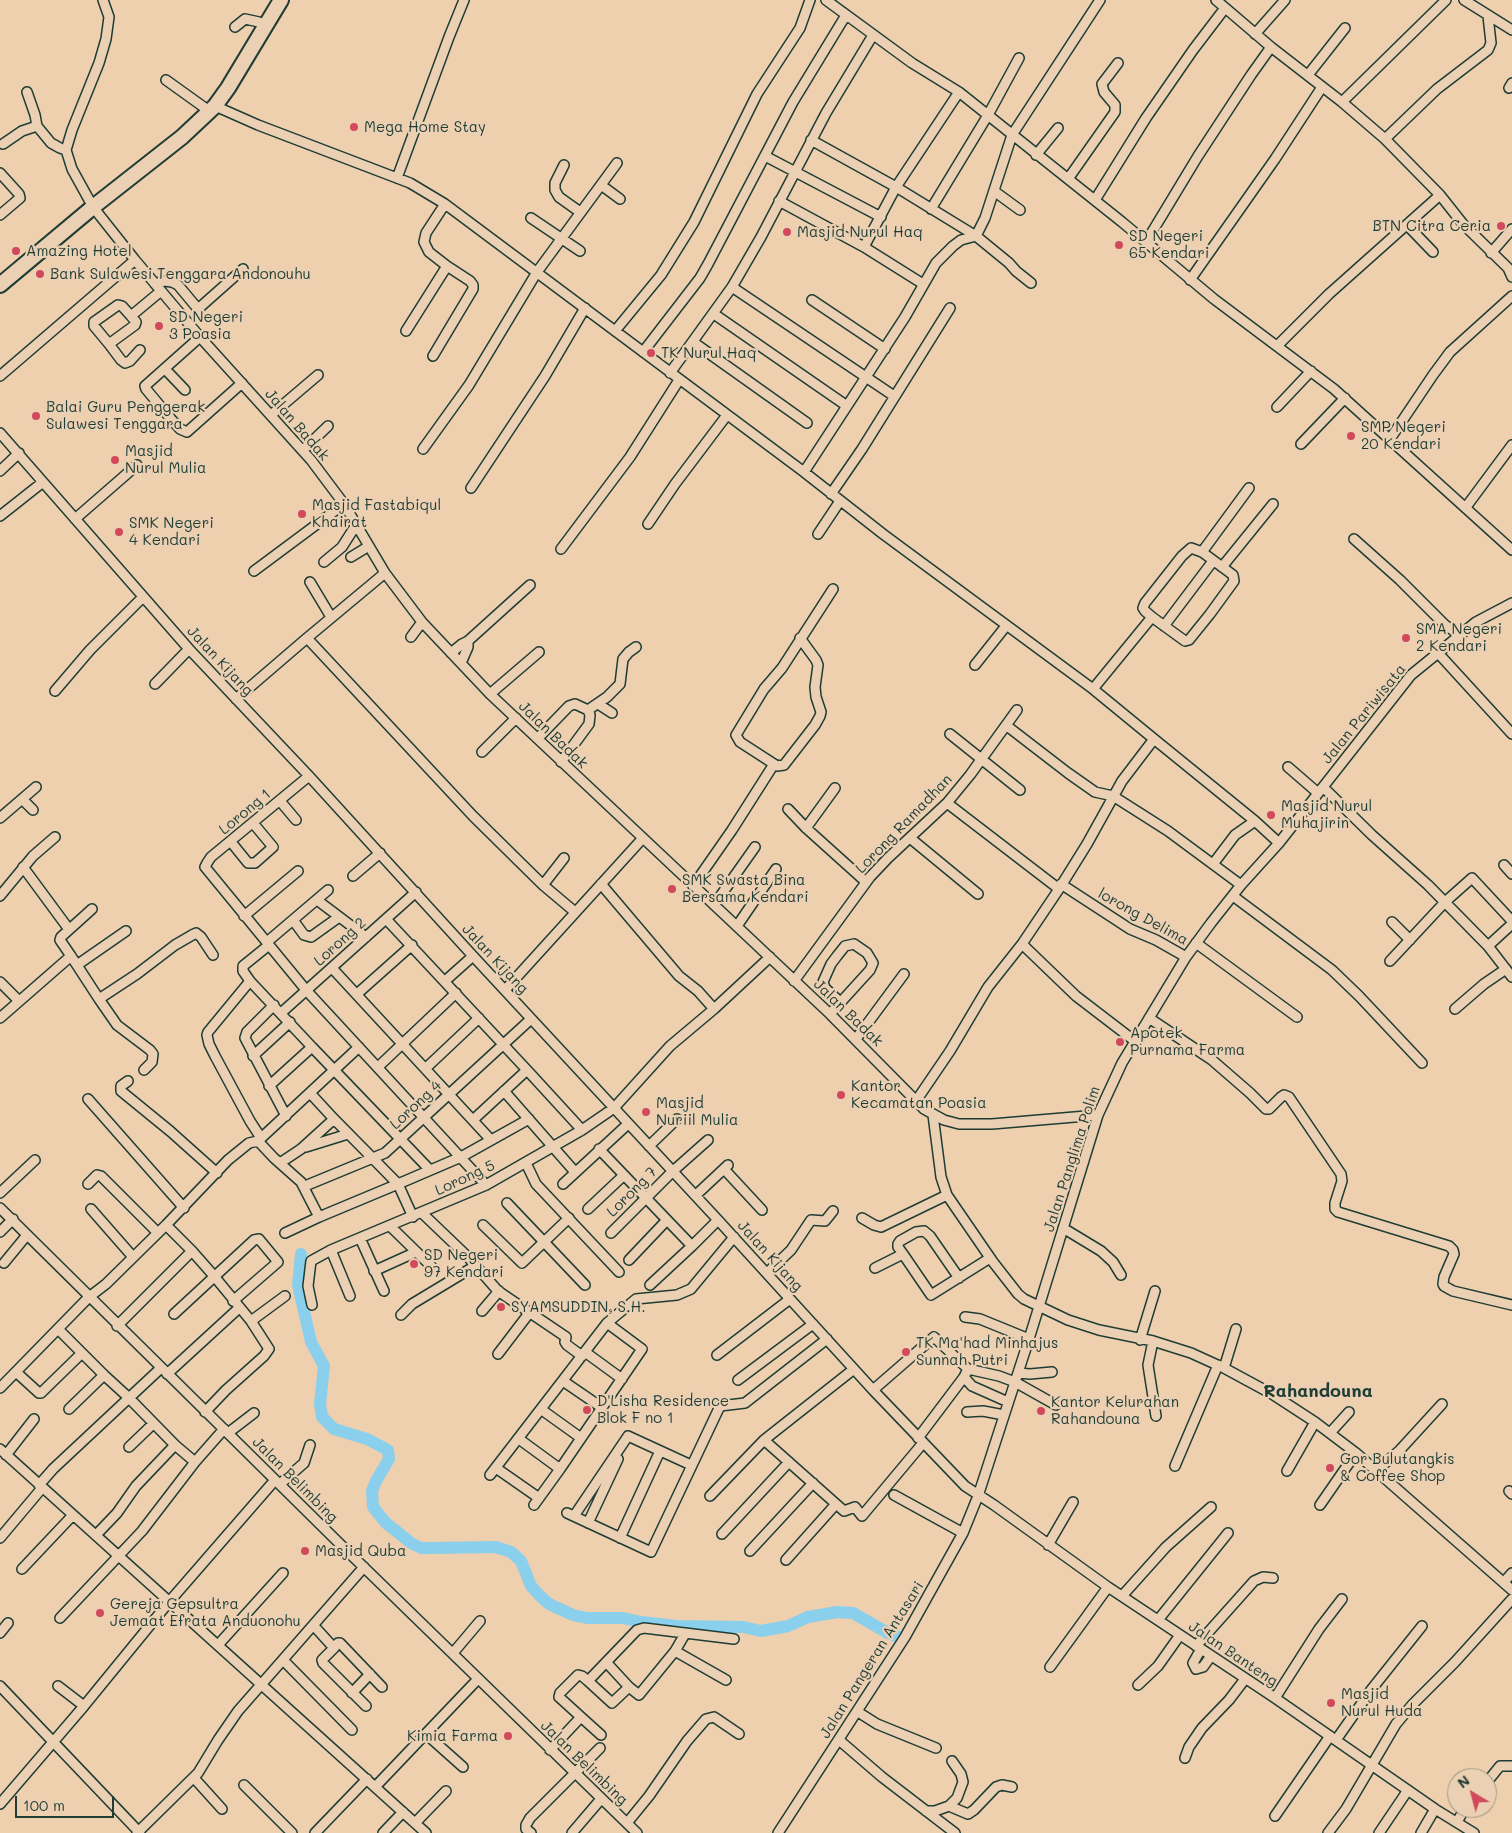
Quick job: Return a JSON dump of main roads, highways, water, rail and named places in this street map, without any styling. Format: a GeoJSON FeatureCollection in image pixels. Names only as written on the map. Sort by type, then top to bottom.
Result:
{"type":"FeatureCollection","features":[{"type":"Feature","properties":{"kind":"highway"},"geometry":{"type":"LineString","coordinates":[[225,87],[272,0]]}},
{"type":"Feature","properties":{"kind":"highway"},"geometry":{"type":"LineString","coordinates":[[0,285],[91,204],[172,136],[210,107],[281,0]]}},
{"type":"Feature","properties":{"kind":"highway"},"geometry":{"type":"LineString","coordinates":[[0,276],[91,204]]}},
{"type":"Feature","properties":{"kind":"waterway"},"geometry":{"type":"LineString","coordinates":[[301,1254],[298,1285],[311,1342],[324,1366],[320,1404],[322,1417],[334,1429],[367,1439],[388,1450],[389,1459],[372,1491],[373,1507],[386,1523],[411,1543],[421,1548],[496,1547],[511,1552],[521,1561],[531,1586],[549,1604],[573,1615],[587,1618],[623,1618],[677,1626],[743,1627],[761,1631],[788,1626],[808,1617],[837,1612],[853,1613],[888,1633],[902,1638]]}},
{"type":"Feature","properties":{"kind":"place","name":"Mega Home Stay"},"geometry":{"type":"Point","coordinates":[354,127]}},
{"type":"Feature","properties":{"kind":"place","name":"BTN Citra Ceria"},"geometry":{"type":"Point","coordinates":[1501,226]}},
{"type":"Feature","properties":{"kind":"place","name":"Masjid Nurul Haq"},"geometry":{"type":"Point","coordinates":[787,232]}},
{"type":"Feature","properties":{"kind":"place","name":"SD Negeri 65 Kendari"},"geometry":{"type":"Point","coordinates":[1119,245]}},
{"type":"Feature","properties":{"kind":"place","name":"Amazing Hotel"},"geometry":{"type":"Point","coordinates":[16,251]}},
{"type":"Feature","properties":{"kind":"place","name":"Bank Sulawesi Tenggara Andonouhu"},"geometry":{"type":"Point","coordinates":[40,274]}},
{"type":"Feature","properties":{"kind":"place","name":"SD Negeri 3 Poasia"},"geometry":{"type":"Point","coordinates":[159,326]}},
{"type":"Feature","properties":{"kind":"place","name":"TK Nurul Haq"},"geometry":{"type":"Point","coordinates":[651,353]}},
{"type":"Feature","properties":{"kind":"place","name":"Balai Guru Penggerak Sulawesi Tenggara"},"geometry":{"type":"Point","coordinates":[36,416]}},
{"type":"Feature","properties":{"kind":"place","name":"SMP Negeri 20 Kendari"},"geometry":{"type":"Point","coordinates":[1351,436]}},
{"type":"Feature","properties":{"kind":"place","name":"Masjid Nurul Mulia"},"geometry":{"type":"Point","coordinates":[115,460]}},
{"type":"Feature","properties":{"kind":"place","name":"Masjid Fastabiqul Khairat"},"geometry":{"type":"Point","coordinates":[302,514]}},
{"type":"Feature","properties":{"kind":"place","name":"SMK Negeri 4 Kendari"},"geometry":{"type":"Point","coordinates":[119,532]}},
{"type":"Feature","properties":{"kind":"place","name":"SMA Negeri 2 Kendari"},"geometry":{"type":"Point","coordinates":[1406,638]}},
{"type":"Feature","properties":{"kind":"place","name":"Masjid Nurul Muhajirin"},"geometry":{"type":"Point","coordinates":[1271,815]}},
{"type":"Feature","properties":{"kind":"place","name":"SMK Swasta Bina Bersama Kendari"},"geometry":{"type":"Point","coordinates":[672,889]}},
{"type":"Feature","properties":{"kind":"place","name":"Apotek Purnama Farma"},"geometry":{"type":"Point","coordinates":[1120,1042]}},
{"type":"Feature","properties":{"kind":"place","name":"Kantor Kecamatan Poasia"},"geometry":{"type":"Point","coordinates":[841,1095]}},
{"type":"Feature","properties":{"kind":"place","name":"Masjid Nuriil Mulia"},"geometry":{"type":"Point","coordinates":[646,1112]}},
{"type":"Feature","properties":{"kind":"place","name":"SD Negeri 97 Kendari"},"geometry":{"type":"Point","coordinates":[414,1264]}},
{"type":"Feature","properties":{"kind":"place","name":"SYAMSUDDIN, S.H."},"geometry":{"type":"Point","coordinates":[501,1307]}},
{"type":"Feature","properties":{"kind":"place","name":"TK Ma'had Minhajus Sunnah Putri"},"geometry":{"type":"Point","coordinates":[906,1352]}},
{"type":"Feature","properties":{"kind":"place","name":"D'Lisha Residence Blok F no 1"},"geometry":{"type":"Point","coordinates":[587,1410]}},
{"type":"Feature","properties":{"kind":"place","name":"Kantor Kelurahan Rahandouna"},"geometry":{"type":"Point","coordinates":[1041,1411]}},
{"type":"Feature","properties":{"kind":"place","name":"Gor Bulutangkis & Coffee Shop"},"geometry":{"type":"Point","coordinates":[1330,1468]}},
{"type":"Feature","properties":{"kind":"place","name":"Masjid Quba"},"geometry":{"type":"Point","coordinates":[305,1551]}},
{"type":"Feature","properties":{"kind":"place","name":"Gereja Gepsultra Jemaat Efrata Anduonohu"},"geometry":{"type":"Point","coordinates":[100,1613]}},
{"type":"Feature","properties":{"kind":"place","name":"Masjid Nurul Huda"},"geometry":{"type":"Point","coordinates":[1331,1703]}},
{"type":"Feature","properties":{"kind":"place","name":"Kimia Farma"},"geometry":{"type":"Point","coordinates":[508,1736]}},
{"type":"Feature","properties":{"kind":"district","name":"Rahandouna"},"geometry":{"type":"Point","coordinates":[1318,1391]}}]}
